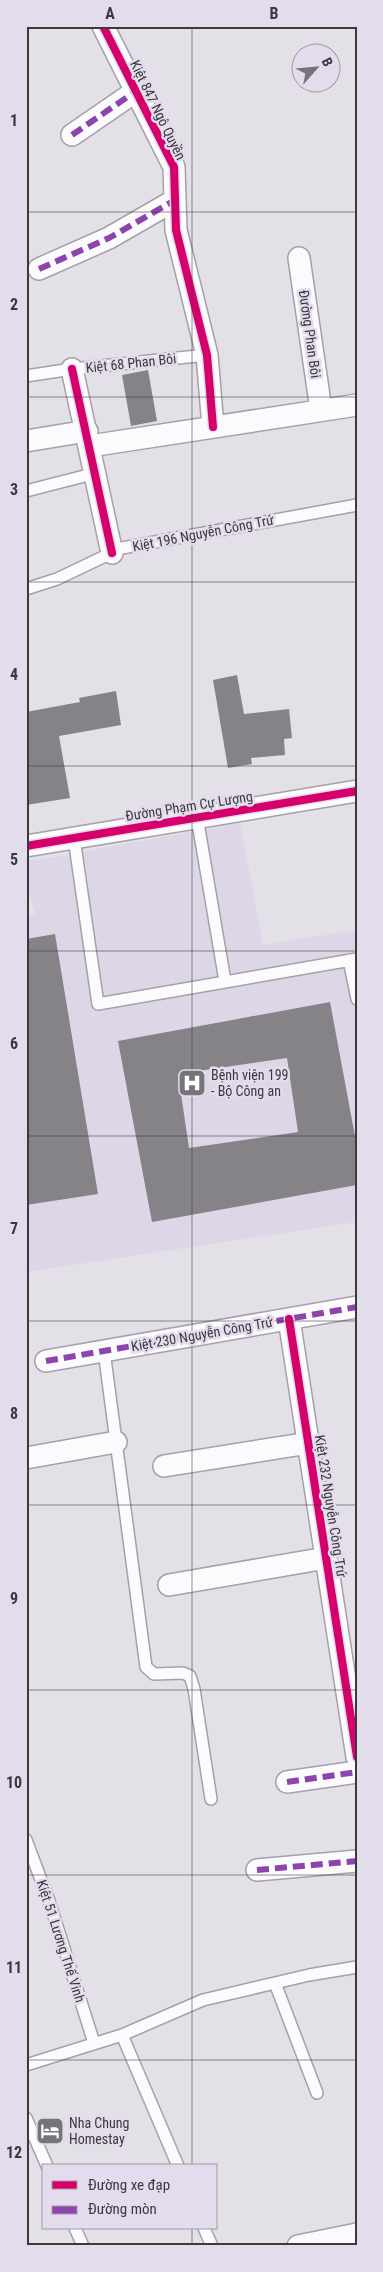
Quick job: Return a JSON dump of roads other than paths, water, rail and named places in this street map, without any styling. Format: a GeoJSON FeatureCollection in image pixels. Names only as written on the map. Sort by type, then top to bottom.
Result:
{"type":"FeatureCollection","features":[{"type":"Feature","properties":{"kind":"street","name":"Kiệt 847 Ngô Quyền"},"geometry":{"type":"LineString","coordinates":[[103,26],[174,167],[176,230],[207,355]]}},
{"type":"Feature","properties":{"kind":"street","name":"Kiệt 847 Ngô Quyền"},"geometry":{"type":"LineString","coordinates":[[72,135],[136,91]]}},
{"type":"Feature","properties":{"kind":"street"},"geometry":{"type":"LineString","coordinates":[[39,269],[109,238],[175,200]]}},
{"type":"Feature","properties":{"kind":"street","name":"Đường Phan Bôi"},"geometry":{"type":"LineString","coordinates":[[299,258],[321,410]]}},
{"type":"Feature","properties":{"kind":"street"},"geometry":{"type":"LineString","coordinates":[[207,355],[213,427]]}},
{"type":"Feature","properties":{"kind":"street"},"geometry":{"type":"LineString","coordinates":[[72,369],[112,553]]}},
{"type":"Feature","properties":{"kind":"street"},"geometry":{"type":"LineString","coordinates":[[26,441],[88,439],[213,427],[357,404]]}},
{"type":"Feature","properties":{"kind":"street","name":"Đường Phạm Cự Lượng"},"geometry":{"type":"LineString","coordinates":[[26,846],[357,791]]}},
{"type":"Feature","properties":{"kind":"street","name":"Kiệt 230 Nguyễn Công Trứ"},"geometry":{"type":"LineString","coordinates":[[46,1361],[357,1307]]}},
{"type":"Feature","properties":{"kind":"street","name":"Kiệt 232 Nguyễn Công Trứ"},"geometry":{"type":"LineString","coordinates":[[290,1319],[357,1757]]}},
{"type":"Feature","properties":{"kind":"street"},"geometry":{"type":"LineString","coordinates":[[26,1458],[116,1442]]}},
{"type":"Feature","properties":{"kind":"street"},"geometry":{"type":"LineString","coordinates":[[164,1466],[309,1443]]}},
{"type":"Feature","properties":{"kind":"street"},"geometry":{"type":"LineString","coordinates":[[169,1585],[326,1558]]}},
{"type":"Feature","properties":{"kind":"street"},"geometry":{"type":"LineString","coordinates":[[287,1782],[357,1772]]}},
{"type":"Feature","properties":{"kind":"street"},"geometry":{"type":"LineString","coordinates":[[256,1870],[357,1861]]}},
{"type":"Feature","properties":{"kind":"street"},"geometry":{"type":"LineString","coordinates":[[298,2246],[357,2234]]}},
{"type":"Feature","properties":{"kind":"lane","name":"Kiệt 68 Phan Bôi"},"geometry":{"type":"LineString","coordinates":[[26,376],[72,369],[207,355]]}},
{"type":"Feature","properties":{"kind":"lane"},"geometry":{"type":"LineString","coordinates":[[26,491],[96,473]]}},
{"type":"Feature","properties":{"kind":"lane","name":"Kiệt 196 Nguyễn Công Trứ"},"geometry":{"type":"LineString","coordinates":[[26,589],[57,579],[131,546],[357,505]]}},
{"type":"Feature","properties":{"kind":"lane"},"geometry":{"type":"LineString","coordinates":[[197,817],[225,981]]}},
{"type":"Feature","properties":{"kind":"lane"},"geometry":{"type":"LineString","coordinates":[[74,838],[98,1004],[353,959],[357,999]]}},
{"type":"Feature","properties":{"kind":"lane"},"geometry":{"type":"LineString","coordinates":[[104,1351],[146,1667],[154,1674],[183,1672],[190,1676],[210,1799]]}},
{"type":"Feature","properties":{"kind":"lane","name":"Kiệt 51 Lương Thế Vinh"},"geometry":{"type":"LineString","coordinates":[[26,1840],[49,1901],[94,2044]]}},
{"type":"Feature","properties":{"kind":"lane"},"geometry":{"type":"LineString","coordinates":[[26,2065],[122,2035],[202,2000],[309,1974],[357,1967]]}},
{"type":"Feature","properties":{"kind":"lane"},"geometry":{"type":"LineString","coordinates":[[275,1983],[316,2093]]}},
{"type":"Feature","properties":{"kind":"lane"},"geometry":{"type":"LineString","coordinates":[[122,2035],[177,2164]]}},
{"type":"Feature","properties":{"kind":"lane"},"geometry":{"type":"LineString","coordinates":[[26,2118],[46,2164]]}},
{"type":"Feature","properties":{"kind":"lane"},"geometry":{"type":"LineString","coordinates":[[76,2230],[83,2246]]}},
{"type":"Feature","properties":{"kind":"lane"},"geometry":{"type":"LineString","coordinates":[[205,2230],[212,2246]]}},
{"type":"Feature","properties":{"kind":"place","name":"Bệnh viện 199 - Bộ Công an"},"geometry":{"type":"Point","coordinates":[192,1083]}},
{"type":"Feature","properties":{"kind":"place","name":"Nha Chung Homestay"},"geometry":{"type":"Point","coordinates":[50,2131]}}]}
